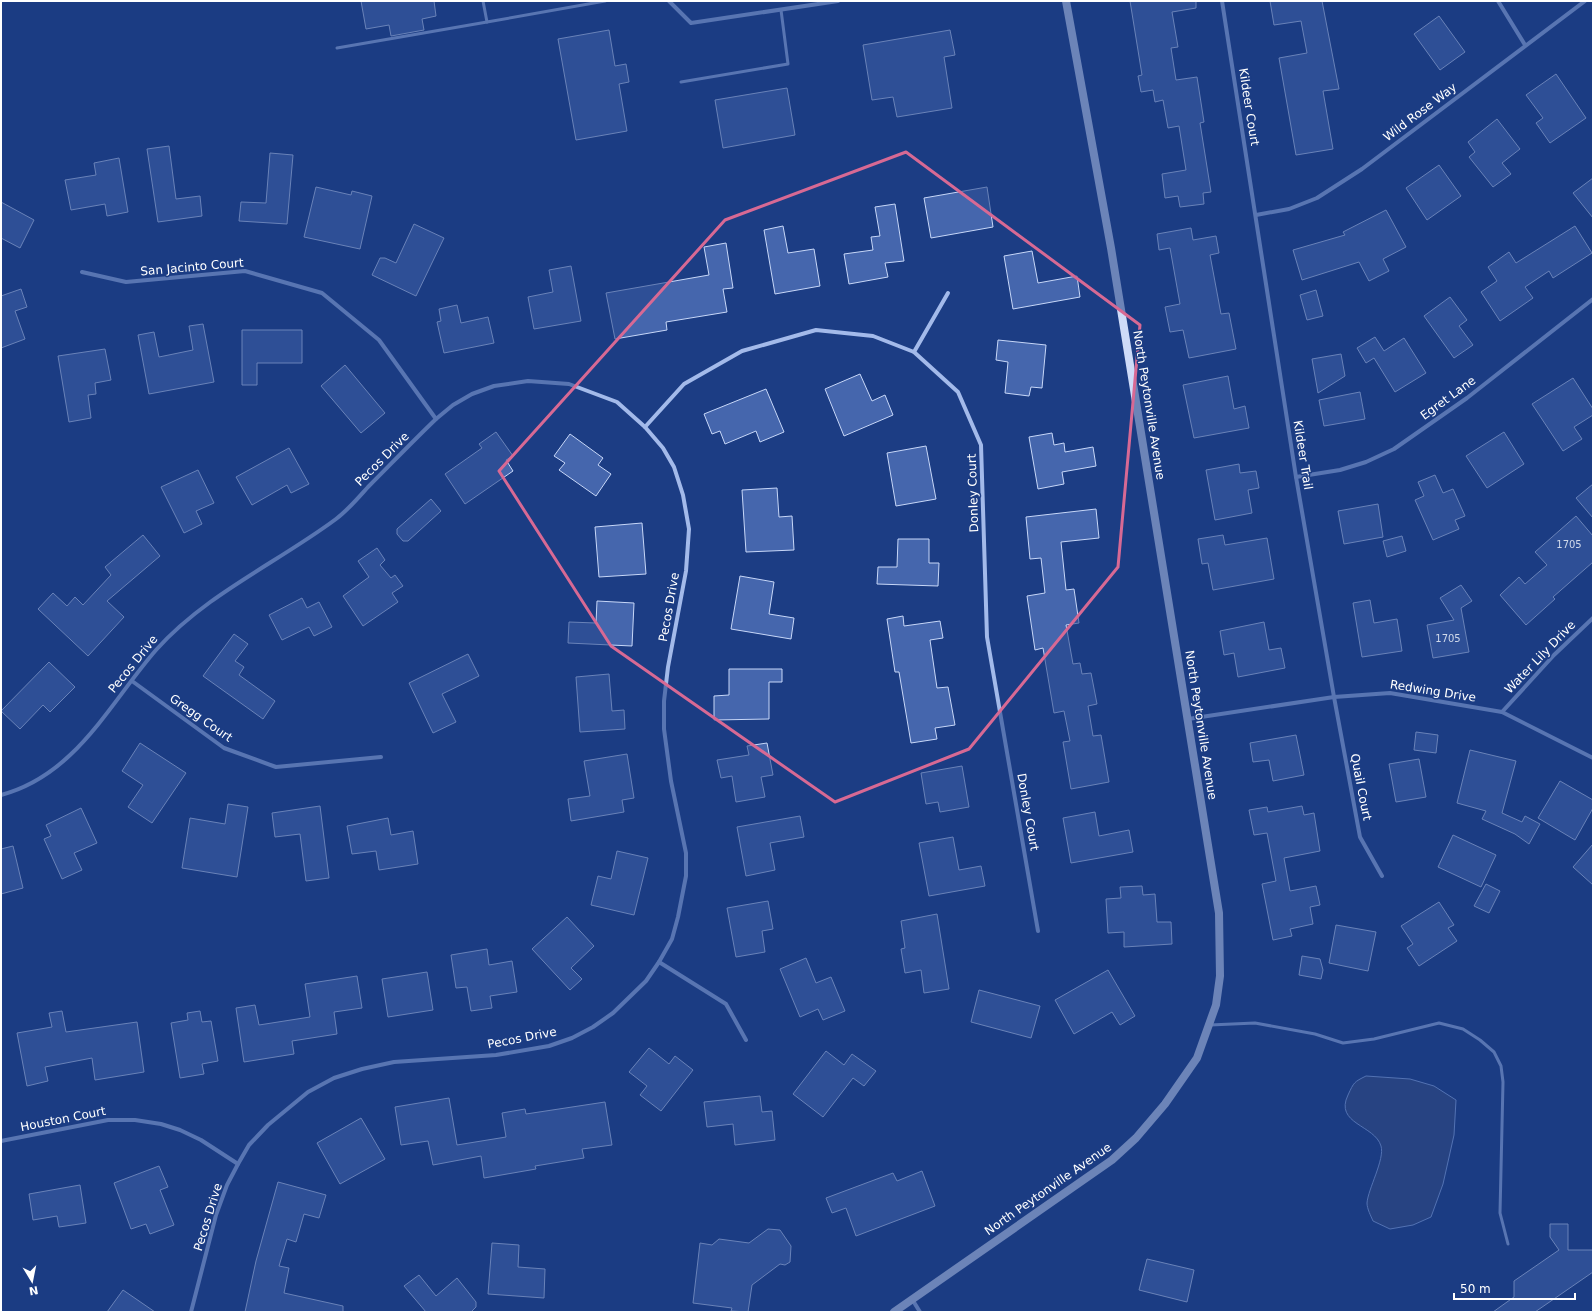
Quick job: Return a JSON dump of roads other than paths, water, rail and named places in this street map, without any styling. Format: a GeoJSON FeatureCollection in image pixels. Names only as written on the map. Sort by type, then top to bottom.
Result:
{"type":"FeatureCollection","features":[{"type":"Feature","properties":{"kind":"street"},"geometry":{"type":"LineString","coordinates":[[669,1],[690,23],[838,1]]}},
{"type":"Feature","properties":{"kind":"street","name":"North Peytonville Avenue"},"geometry":{"type":"LineString","coordinates":[[894,1312],[1112,1160],[1136,1138],[1165,1104],[1196,1058],[1210,1025],[1216,1005],[1220,976],[1219,913],[1111,248],[1066,1]]}},
{"type":"Feature","properties":{"kind":"street","name":"Kildeer Court"},"geometry":{"type":"LineString","coordinates":[[1222,1],[1256,215]]}},
{"type":"Feature","properties":{"kind":"street"},"geometry":{"type":"LineString","coordinates":[[1498,1],[1525,45]]}},
{"type":"Feature","properties":{"kind":"street","name":"Wild Rose Way"},"geometry":{"type":"LineString","coordinates":[[1256,215],[1288,209],[1317,198],[1362,168],[1585,1]]}},
{"type":"Feature","properties":{"kind":"street","name":"Kildeer Trail"},"geometry":{"type":"LineString","coordinates":[[1256,215],[1296,477],[1334,697]]}},
{"type":"Feature","properties":{"kind":"street","name":"San Jacinto Court"},"geometry":{"type":"LineString","coordinates":[[82,272],[126,282],[245,271],[322,293],[379,340],[436,418]]}},
{"type":"Feature","properties":{"kind":"street"},"geometry":{"type":"LineString","coordinates":[[914,352],[948,294]]}},
{"type":"Feature","properties":{"kind":"street","name":"Egret Lane"},"geometry":{"type":"LineString","coordinates":[[1296,477],[1340,470],[1366,462],[1394,449],[1467,398],[1593,299]]}},
{"type":"Feature","properties":{"kind":"street","name":"Donley Court"},"geometry":{"type":"LineString","coordinates":[[645,427],[684,384],[742,351],[816,330],[873,336],[914,352],[958,392],[981,445],[987,637],[1038,931]]}},
{"type":"Feature","properties":{"kind":"street","name":"Pecos Drive"},"geometry":{"type":"LineString","coordinates":[[1,795],[24,788],[45,776],[82,744],[156,651],[180,625],[230,588],[313,536],[338,518],[436,418],[453,405],[472,394],[494,386],[528,381],[569,384],[617,402],[645,427],[663,448],[674,467],[683,495],[689,529],[686,571],[668,667],[664,701],[664,729],[671,781],[686,853],[686,876],[672,939],[659,962],[646,981],[613,1012],[593,1027],[572,1038],[549,1046],[496,1055],[394,1062],[362,1069],[334,1078],[308,1092],[268,1125],[249,1146],[238,1164],[227,1185],[216,1215],[191,1312]]}},
{"type":"Feature","properties":{"kind":"street","name":"Water Lily Drive"},"geometry":{"type":"LineString","coordinates":[[1502,712],[1554,654],[1593,618]]}},
{"type":"Feature","properties":{"kind":"street","name":"Gregg Court"},"geometry":{"type":"LineString","coordinates":[[132,681],[224,748],[276,767],[381,757]]}},
{"type":"Feature","properties":{"kind":"street","name":"Redwing Drive"},"geometry":{"type":"LineString","coordinates":[[1188,719],[1334,697],[1390,693],[1502,712],[1593,758]]}},
{"type":"Feature","properties":{"kind":"street","name":"Quail Court"},"geometry":{"type":"LineString","coordinates":[[1334,697],[1360,837],[1382,876]]}},
{"type":"Feature","properties":{"kind":"street"},"geometry":{"type":"LineString","coordinates":[[659,962],[726,1004],[746,1040]]}},
{"type":"Feature","properties":{"kind":"street","name":"Houston Court"},"geometry":{"type":"LineString","coordinates":[[1,1141],[108,1120],[135,1120],[161,1124],[180,1130],[201,1140],[238,1164]]}},
{"type":"Feature","properties":{"kind":"street"},"geometry":{"type":"LineString","coordinates":[[912,1299],[920,1312]]}},
{"type":"Feature","properties":{"kind":"lane"},"geometry":{"type":"LineString","coordinates":[[483,1],[487,22]]}},
{"type":"Feature","properties":{"kind":"lane"},"geometry":{"type":"LineString","coordinates":[[338,48],[605,1]]}},
{"type":"Feature","properties":{"kind":"lane"},"geometry":{"type":"LineString","coordinates":[[681,82],[788,64],[781,10]]}},
{"type":"Feature","properties":{"kind":"lane"},"geometry":{"type":"LineString","coordinates":[[1210,1025],[1255,1023],[1315,1034],[1342,1043],[1374,1039],[1439,1023],[1462,1029],[1480,1040],[1494,1052],[1501,1066],[1504,1082],[1500,1213],[1508,1244]]}},
{"type":"Feature","properties":{"kind":"water"},"geometry":{"type":"Polygon","coordinates":[[[1366,1076],[1410,1079],[1434,1086],[1456,1100],[1454,1135],[1443,1184],[1431,1217],[1413,1225],[1390,1229],[1373,1221],[1368,1210],[1368,1197],[1379,1166],[1382,1152],[1381,1146],[1371,1133],[1351,1118],[1346,1112],[1345,1105],[1353,1085],[1366,1076]]]}}]}
